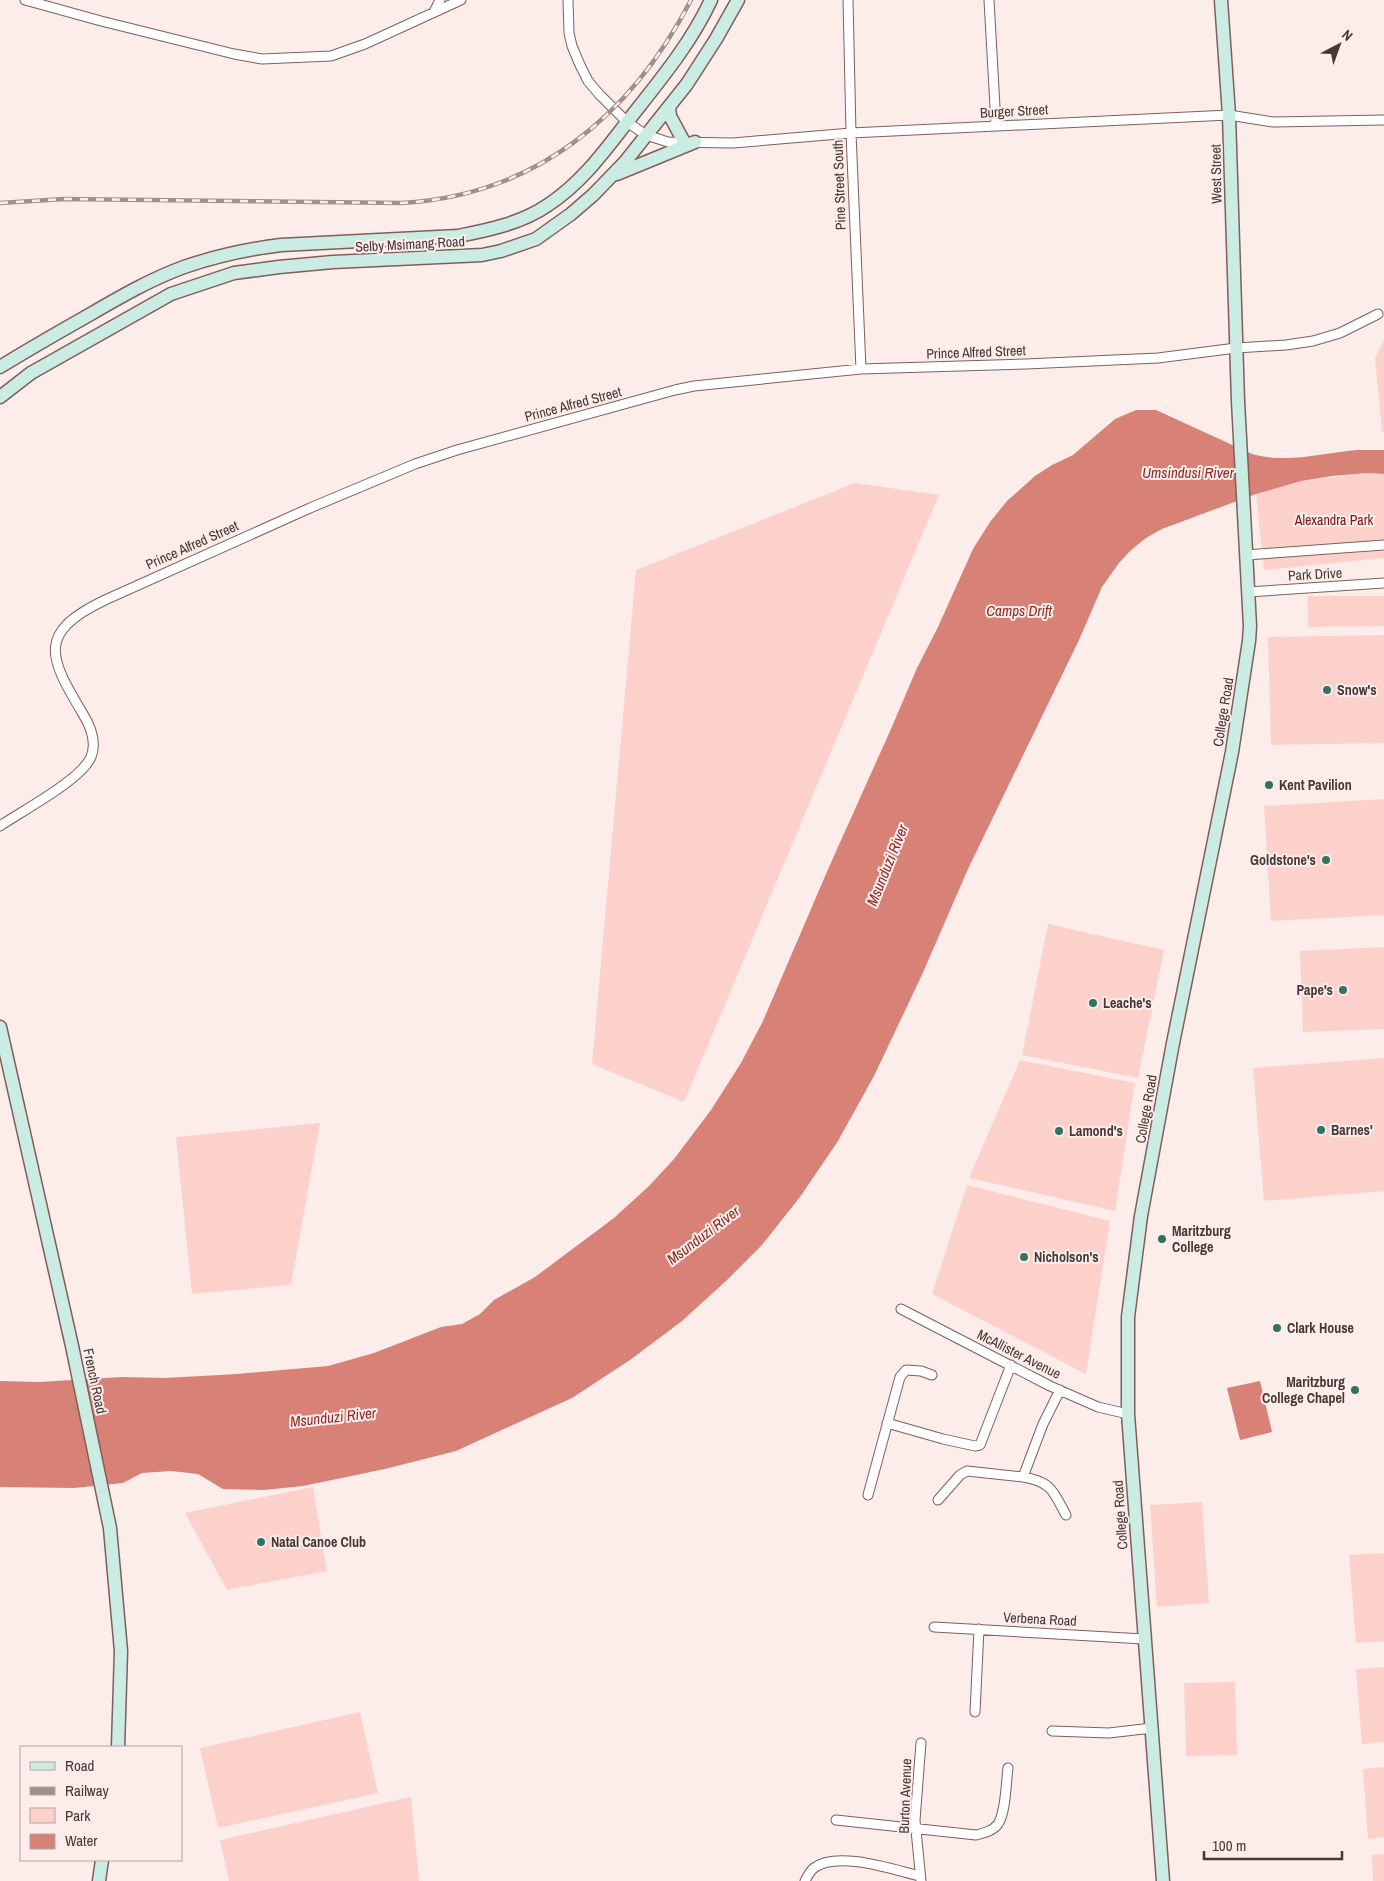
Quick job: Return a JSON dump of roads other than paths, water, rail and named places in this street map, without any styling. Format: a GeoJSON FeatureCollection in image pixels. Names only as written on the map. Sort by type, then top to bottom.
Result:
{"type":"FeatureCollection","features":[{"type":"Feature","properties":{"kind":"street"},"geometry":{"type":"LineString","coordinates":[[25,0],[100,21],[234,54],[262,59],[331,56],[365,44],[461,0]]}},
{"type":"Feature","properties":{"kind":"street"},"geometry":{"type":"LineString","coordinates":[[434,12],[440,0]]}},
{"type":"Feature","properties":{"kind":"street","name":"Burger Street"},"geometry":{"type":"LineString","coordinates":[[568,0],[569,32],[580,65],[599,94],[627,122],[646,135],[668,142],[733,144],[851,133],[1229,115],[1273,122],[1384,120]]}},
{"type":"Feature","properties":{"kind":"street","name":"Selby Msimang Road"},"geometry":{"type":"LineString","coordinates":[[0,367],[152,280],[184,267],[220,256],[254,248],[281,245],[458,236],[482,232],[523,218],[547,206],[583,177],[627,122],[676,60],[711,0]]}},
{"type":"Feature","properties":{"kind":"street","name":"Selby Msimang Road"},"geometry":{"type":"LineString","coordinates":[[0,397],[31,373],[171,294],[234,273],[278,267],[482,255],[501,251],[536,239],[579,208],[610,177],[646,135],[687,84],[738,0]]}},
{"type":"Feature","properties":{"kind":"street","name":"Pine Street South"},"geometry":{"type":"LineString","coordinates":[[848,0],[851,133],[861,369]]}},
{"type":"Feature","properties":{"kind":"street"},"geometry":{"type":"LineString","coordinates":[[989,0],[996,125]]}},
{"type":"Feature","properties":{"kind":"street","name":"West Street"},"geometry":{"type":"LineString","coordinates":[[1221,0],[1229,115],[1236,348]]}},
{"type":"Feature","properties":{"kind":"street"},"geometry":{"type":"LineString","coordinates":[[610,177],[637,164],[669,154],[690,142],[670,116],[669,107]]}},
{"type":"Feature","properties":{"kind":"street","name":"Prince Alfred Street"},"geometry":{"type":"LineString","coordinates":[[0,826],[67,782],[82,769],[90,758],[93,749],[92,732],[67,687],[54,655],[54,646],[63,629],[83,610],[310,508],[415,464],[457,450],[675,390],[861,369],[1158,358],[1313,341],[1340,333],[1378,314]]}},
{"type":"Feature","properties":{"kind":"street","name":"College Road"},"geometry":{"type":"LineString","coordinates":[[1163,1881],[1128,1414],[1128,1316],[1135,1257],[1173,1043],[1232,752],[1249,642],[1236,348]]}},
{"type":"Feature","properties":{"kind":"street","name":"Park Drive"},"geometry":{"type":"LineString","coordinates":[[1246,555],[1384,545]]}},
{"type":"Feature","properties":{"kind":"street","name":"Park Drive"},"geometry":{"type":"LineString","coordinates":[[1248,592],[1384,583]]}},
{"type":"Feature","properties":{"kind":"street","name":"French Road"},"geometry":{"type":"LineString","coordinates":[[0,1027],[72,1346],[110,1528],[121,1651],[118,1746]]}},
{"type":"Feature","properties":{"kind":"street","name":"McAllister Avenue"},"geometry":{"type":"LineString","coordinates":[[901,1308],[1060,1390],[1098,1407],[1128,1414]]}},
{"type":"Feature","properties":{"kind":"street"},"geometry":{"type":"LineString","coordinates":[[887,1423],[943,1439],[976,1446],[980,1445],[1011,1365]]}},
{"type":"Feature","properties":{"kind":"street"},"geometry":{"type":"LineString","coordinates":[[868,1495],[900,1377],[904,1372],[912,1370],[932,1375]]}},
{"type":"Feature","properties":{"kind":"street"},"geometry":{"type":"LineString","coordinates":[[1023,1477],[1043,1424],[1060,1390]]}},
{"type":"Feature","properties":{"kind":"street"},"geometry":{"type":"LineString","coordinates":[[938,1500],[960,1475],[967,1471],[1023,1477],[1044,1482],[1050,1488],[1066,1515]]}},
{"type":"Feature","properties":{"kind":"street","name":"Verbena Road"},"geometry":{"type":"LineString","coordinates":[[934,1627],[1144,1639]]}},
{"type":"Feature","properties":{"kind":"street"},"geometry":{"type":"LineString","coordinates":[[975,1712],[979,1629]]}},
{"type":"Feature","properties":{"kind":"street"},"geometry":{"type":"LineString","coordinates":[[1052,1732],[1109,1733],[1152,1728]]}},
{"type":"Feature","properties":{"kind":"street","name":"Burton Avenue"},"geometry":{"type":"LineString","coordinates":[[920,1879],[916,1828],[921,1742]]}},
{"type":"Feature","properties":{"kind":"street"},"geometry":{"type":"LineString","coordinates":[[836,1820],[976,1835],[993,1828],[1001,1817],[1008,1768]]}},
{"type":"Feature","properties":{"kind":"street"},"geometry":{"type":"LineString","coordinates":[[805,1881],[813,1868],[826,1862],[839,1860],[864,1863],[920,1879]]}},
{"type":"Feature","properties":{"kind":"street"},"geometry":{"type":"LineString","coordinates":[[99,1881],[102,1861]]}},
{"type":"Feature","properties":{"kind":"water","name":"Camps Drift"},"geometry":{"type":"Polygon","coordinates":[[[1136,410],[1156,410],[1252,454],[1265,457],[1291,458],[1357,450],[1384,450],[1384,474],[1367,473],[1332,476],[1301,481],[1256,494],[1162,529],[1146,538],[1119,563],[1102,587],[1079,640],[968,869],[921,977],[874,1076],[838,1141],[800,1197],[762,1245],[726,1281],[682,1321],[630,1360],[572,1398],[456,1451],[385,1469],[303,1486],[264,1490],[223,1489],[198,1474],[171,1471],[142,1473],[123,1483],[74,1488],[0,1487],[0,1381],[39,1382],[122,1377],[165,1378],[237,1374],[328,1366],[374,1353],[441,1327],[462,1324],[480,1314],[494,1300],[535,1277],[614,1218],[649,1186],[674,1159],[711,1110],[741,1063],[763,1021],[917,668],[938,627],[973,549],[990,522],[1007,501],[1035,476],[1073,455],[1115,419],[1136,410]]]}},
{"type":"Feature","properties":{"kind":"water"},"geometry":{"type":"Polygon","coordinates":[[[1260,1381],[1272,1432],[1240,1440],[1227,1388],[1260,1381]]]}},
{"type":"Feature","properties":{"kind":"railway"},"geometry":{"type":"LineString","coordinates":[[0,203],[64,199],[401,203],[449,197],[494,185],[536,166],[574,142],[608,113],[639,80],[667,42],[691,0]]}},
{"type":"Feature","properties":{"kind":"place","name":"Snow's"},"geometry":{"type":"Point","coordinates":[1327,690]}},
{"type":"Feature","properties":{"kind":"place","name":"Kent Pavilion"},"geometry":{"type":"Point","coordinates":[1269,785]}},
{"type":"Feature","properties":{"kind":"place","name":"Goldstone's"},"geometry":{"type":"Point","coordinates":[1326,860]}},
{"type":"Feature","properties":{"kind":"place","name":"Pape's"},"geometry":{"type":"Point","coordinates":[1343,990]}},
{"type":"Feature","properties":{"kind":"place","name":"Leache's"},"geometry":{"type":"Point","coordinates":[1093,1003]}},
{"type":"Feature","properties":{"kind":"place","name":"Barnes'"},"geometry":{"type":"Point","coordinates":[1321,1130]}},
{"type":"Feature","properties":{"kind":"place","name":"Lamond's"},"geometry":{"type":"Point","coordinates":[1059,1131]}},
{"type":"Feature","properties":{"kind":"place","name":"Maritzburg College"},"geometry":{"type":"Point","coordinates":[1162,1239]}},
{"type":"Feature","properties":{"kind":"place","name":"Nicholson's"},"geometry":{"type":"Point","coordinates":[1024,1257]}},
{"type":"Feature","properties":{"kind":"place","name":"Clark House"},"geometry":{"type":"Point","coordinates":[1277,1328]}},
{"type":"Feature","properties":{"kind":"place","name":"Maritzburg College Chapel"},"geometry":{"type":"Point","coordinates":[1355,1390]}},
{"type":"Feature","properties":{"kind":"place","name":"Natal Canoe Club"},"geometry":{"type":"Point","coordinates":[261,1542]}},
{"type":"Feature","properties":{"kind":"water label","name":"Umsindusi River"},"geometry":{"type":"Point","coordinates":[1188,472]}},
{"type":"Feature","properties":{"kind":"water label","name":"Msunduzi River"},"geometry":{"type":"Point","coordinates":[887,865]}},
{"type":"Feature","properties":{"kind":"water label","name":"Msunduzi River"},"geometry":{"type":"Point","coordinates":[703,1235]}},
{"type":"Feature","properties":{"kind":"water label","name":"Msunduzi River"},"geometry":{"type":"Point","coordinates":[333,1417]}},
{"type":"Feature","properties":{"kind":"park label","name":"Alexandra Park"},"geometry":{"type":"Point","coordinates":[1334,520]}}]}
